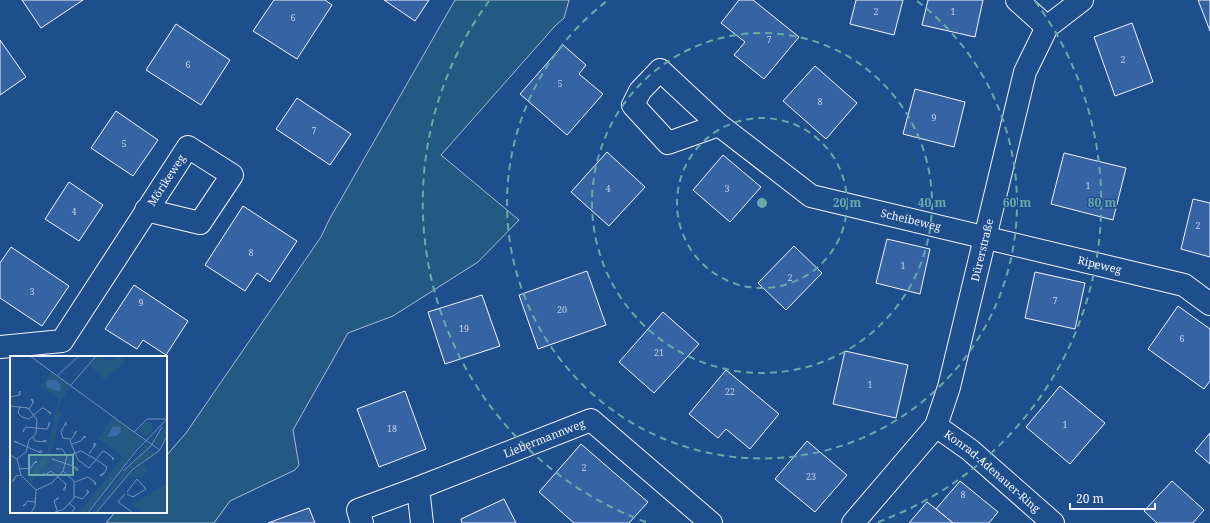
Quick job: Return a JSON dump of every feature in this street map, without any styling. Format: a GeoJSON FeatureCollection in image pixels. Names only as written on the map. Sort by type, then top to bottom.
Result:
{"type":"FeatureCollection","features":[{"type":"Feature","properties":{"kind":"street"},"geometry":{"type":"LineString","coordinates":[[1017,0],[1047,27]]}},
{"type":"Feature","properties":{"kind":"street","name":"Dürerstraße"},"geometry":{"type":"LineString","coordinates":[[936,426],[949,387],[1025,72],[1047,27],[1082,0]]}},
{"type":"Feature","properties":{"kind":"street","name":"Scheibeweg"},"geometry":{"type":"LineString","coordinates":[[719,125],[811,196],[984,237]]}},
{"type":"Feature","properties":{"kind":"street","name":"Mörikeweg"},"geometry":{"type":"LineString","coordinates":[[0,347],[62,341],[146,210]]}},
{"type":"Feature","properties":{"kind":"street","name":"Ripeweg"},"geometry":{"type":"LineString","coordinates":[[984,237],[1184,285],[1210,304]]}},
{"type":"Feature","properties":{"kind":"street","name":"Liebermannweg"},"geometry":{"type":"LineString","coordinates":[[362,523],[358,510],[591,420],[711,523]]}},
{"type":"Feature","properties":{"kind":"street","name":"Konrad-Adenauer-Ring"},"geometry":{"type":"LineString","coordinates":[[852,523],[936,426],[970,450],[1053,523]]}},
{"type":"Feature","properties":{"kind":"street"},"geometry":{"type":"LineString","coordinates":[[418,488],[422,523]]}},
{"type":"Feature","properties":{"kind":"shaded area"},"geometry":{"type":"Polygon","coordinates":[[[455,0],[569,0],[564,18],[555,26],[441,155],[519,220],[478,262],[393,316],[348,333],[293,430],[299,465],[295,470],[230,501],[214,523],[106,523],[114,513],[167,513],[167,455],[186,433],[321,237],[329,220],[455,0]]]}},
{"type":"Feature","properties":{"kind":"building"},"geometry":{"type":"Polygon","coordinates":[[[22,0],[83,0],[41,28],[22,0]]]}},
{"type":"Feature","properties":{"kind":"building"},"geometry":{"type":"Polygon","coordinates":[[[274,0],[325,0],[332,5],[297,59],[253,31],[274,0]]]}},
{"type":"Feature","properties":{"kind":"building"},"geometry":{"type":"Polygon","coordinates":[[[384,0],[429,0],[415,21],[384,0]]]}},
{"type":"Feature","properties":{"kind":"building"},"geometry":{"type":"Polygon","coordinates":[[[739,0],[753,0],[799,37],[764,79],[734,55],[745,42],[721,23],[739,0]]]}},
{"type":"Feature","properties":{"kind":"building"},"geometry":{"type":"Polygon","coordinates":[[[856,0],[903,0],[894,35],[850,24],[856,0]]]}},
{"type":"Feature","properties":{"kind":"building"},"geometry":{"type":"Polygon","coordinates":[[[928,0],[983,0],[975,37],[922,25],[928,0]]]}},
{"type":"Feature","properties":{"kind":"building"},"geometry":{"type":"Polygon","coordinates":[[[1198,0],[1210,0],[1210,31],[1198,0]]]}},
{"type":"Feature","properties":{"kind":"building"},"geometry":{"type":"Polygon","coordinates":[[[1132,23],[1153,82],[1115,96],[1094,37],[1132,23]]]}},
{"type":"Feature","properties":{"kind":"building"},"geometry":{"type":"Polygon","coordinates":[[[176,24],[230,60],[201,105],[146,70],[176,24]]]}},
{"type":"Feature","properties":{"kind":"building"},"geometry":{"type":"Polygon","coordinates":[[[0,40],[26,77],[0,95],[0,40]]]}},
{"type":"Feature","properties":{"kind":"building"},"geometry":{"type":"Polygon","coordinates":[[[563,45],[586,65],[579,74],[603,94],[567,135],[520,94],[563,45]]]}},
{"type":"Feature","properties":{"kind":"building"},"geometry":{"type":"Polygon","coordinates":[[[815,66],[857,103],[826,139],[783,101],[815,66]]]}},
{"type":"Feature","properties":{"kind":"building"},"geometry":{"type":"Polygon","coordinates":[[[915,89],[965,102],[954,147],[903,134],[915,89]]]}},
{"type":"Feature","properties":{"kind":"building"},"geometry":{"type":"Polygon","coordinates":[[[297,98],[351,134],[330,165],[276,129],[297,98]]]}},
{"type":"Feature","properties":{"kind":"building"},"geometry":{"type":"Polygon","coordinates":[[[116,111],[158,140],[133,176],[91,148],[116,111]]]}},
{"type":"Feature","properties":{"kind":"building"},"geometry":{"type":"Polygon","coordinates":[[[607,152],[645,187],[609,226],[571,192],[607,152]]]}},
{"type":"Feature","properties":{"kind":"building"},"geometry":{"type":"Polygon","coordinates":[[[1064,153],[1126,168],[1113,220],[1051,204],[1064,153]]]}},
{"type":"Feature","properties":{"kind":"building"},"geometry":{"type":"Polygon","coordinates":[[[723,155],[761,187],[730,222],[693,190],[723,155]]]}},
{"type":"Feature","properties":{"kind":"building"},"geometry":{"type":"Polygon","coordinates":[[[69,182],[103,205],[79,241],[45,219],[69,182]]]}},
{"type":"Feature","properties":{"kind":"building"},"geometry":{"type":"Polygon","coordinates":[[[1193,199],[1210,203],[1210,257],[1181,249],[1193,199]]]}},
{"type":"Feature","properties":{"kind":"building"},"geometry":{"type":"Polygon","coordinates":[[[243,206],[297,241],[270,282],[257,273],[245,291],[205,265],[243,206]]]}},
{"type":"Feature","properties":{"kind":"building"},"geometry":{"type":"Polygon","coordinates":[[[887,239],[930,249],[920,294],[876,283],[887,239]]]}},
{"type":"Feature","properties":{"kind":"building"},"geometry":{"type":"Polygon","coordinates":[[[794,246],[822,273],[786,310],[758,283],[794,246]]]}},
{"type":"Feature","properties":{"kind":"building"},"geometry":{"type":"Polygon","coordinates":[[[11,247],[69,286],[42,326],[0,298],[0,263],[11,247]]]}},
{"type":"Feature","properties":{"kind":"building"},"geometry":{"type":"Polygon","coordinates":[[[587,271],[606,325],[538,349],[519,295],[587,271]]]}},
{"type":"Feature","properties":{"kind":"building"},"geometry":{"type":"Polygon","coordinates":[[[1035,272],[1085,283],[1075,329],[1025,318],[1035,272]]]}},
{"type":"Feature","properties":{"kind":"building"},"geometry":{"type":"Polygon","coordinates":[[[134,285],[188,321],[166,355],[143,340],[137,349],[105,329],[134,285]]]}},
{"type":"Feature","properties":{"kind":"building"},"geometry":{"type":"Polygon","coordinates":[[[482,295],[500,346],[445,364],[428,312],[482,295]]]}},
{"type":"Feature","properties":{"kind":"building"},"geometry":{"type":"Polygon","coordinates":[[[1178,306],[1210,329],[1210,381],[1204,389],[1148,349],[1178,306]]]}},
{"type":"Feature","properties":{"kind":"building"},"geometry":{"type":"Polygon","coordinates":[[[663,312],[699,344],[654,393],[619,362],[663,312]]]}},
{"type":"Feature","properties":{"kind":"building"},"geometry":{"type":"Polygon","coordinates":[[[845,351],[908,365],[896,418],[833,404],[845,351]]]}},
{"type":"Feature","properties":{"kind":"building"},"geometry":{"type":"Polygon","coordinates":[[[726,370],[779,414],[750,449],[726,429],[718,438],[689,414],[726,370]]]}},
{"type":"Feature","properties":{"kind":"building"},"geometry":{"type":"Polygon","coordinates":[[[1060,386],[1105,423],[1070,464],[1026,427],[1060,386]]]}},
{"type":"Feature","properties":{"kind":"building"},"geometry":{"type":"Polygon","coordinates":[[[405,391],[426,449],[379,467],[357,409],[405,391]]]}},
{"type":"Feature","properties":{"kind":"building"},"geometry":{"type":"Polygon","coordinates":[[[1210,433],[1210,464],[1195,451],[1210,433]]]}},
{"type":"Feature","properties":{"kind":"building"},"geometry":{"type":"Polygon","coordinates":[[[807,441],[847,475],[815,512],[775,479],[807,441]]]}},
{"type":"Feature","properties":{"kind":"building"},"geometry":{"type":"Polygon","coordinates":[[[581,444],[648,502],[629,523],[574,523],[539,492],[581,444]]]}},
{"type":"Feature","properties":{"kind":"building"},"geometry":{"type":"Polygon","coordinates":[[[960,481],[998,512],[989,523],[953,523],[936,509],[960,481]]]}},
{"type":"Feature","properties":{"kind":"building"},"geometry":{"type":"Polygon","coordinates":[[[1172,481],[1204,510],[1193,523],[1157,523],[1144,511],[1172,481]]]}},
{"type":"Feature","properties":{"kind":"building"},"geometry":{"type":"Polygon","coordinates":[[[504,499],[516,523],[462,523],[461,519],[504,499]]]}},
{"type":"Feature","properties":{"kind":"building"},"geometry":{"type":"Polygon","coordinates":[[[927,502],[936,509],[953,523],[909,523],[927,502]]]}},
{"type":"Feature","properties":{"kind":"building"},"geometry":{"type":"Polygon","coordinates":[[[309,508],[315,523],[268,523],[309,508]]]}}]}
